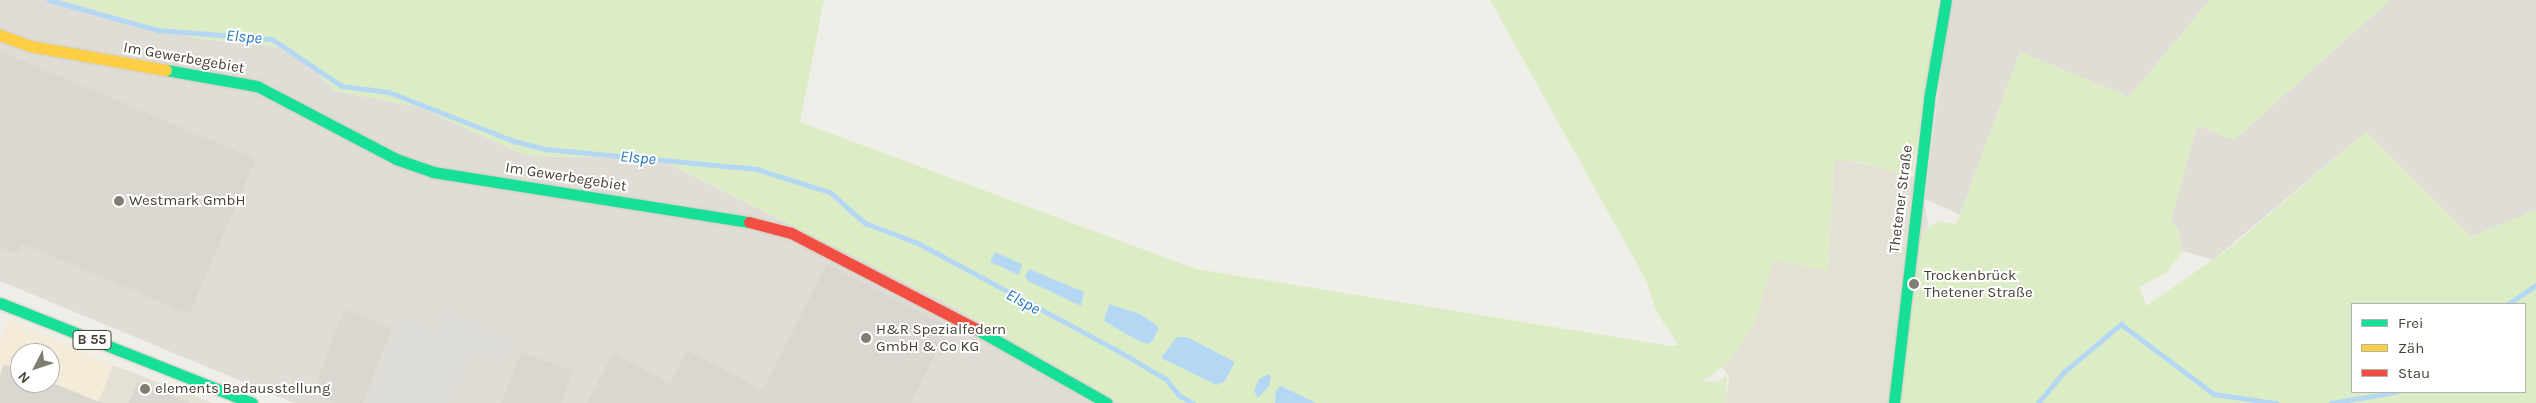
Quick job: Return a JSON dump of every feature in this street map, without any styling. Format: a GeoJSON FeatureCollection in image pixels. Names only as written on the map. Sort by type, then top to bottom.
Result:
{"type":"FeatureCollection","features":[{"type":"Feature","properties":{"kind":"street","name":"Thetener Straße"},"geometry":{"type":"LineString","coordinates":[[1894,403],[1929,99],[1946,0]]}},
{"type":"Feature","properties":{"kind":"street","name":"Im Gewerbegebiet"},"geometry":{"type":"LineString","coordinates":[[0,35],[30,46],[257,86],[396,159],[433,172],[732,217],[791,234],[934,305],[1107,403]]}},
{"type":"Feature","properties":{"kind":"street","name":"B 55"},"geometry":{"type":"LineString","coordinates":[[0,303],[252,403]]}},
{"type":"Feature","properties":{"kind":"shaded area"},"geometry":{"type":"Polygon","coordinates":[[[0,0],[62,0],[194,38],[292,48],[335,91],[419,107],[527,156],[658,158],[941,300],[1120,403],[294,403],[0,281],[0,0]]]}},
{"type":"Feature","properties":{"kind":"shaded area"},"geometry":{"type":"Polygon","coordinates":[[[1950,0],[2210,0],[2129,97],[2020,52],[1960,215],[1925,199],[1950,0]]]}},
{"type":"Feature","properties":{"kind":"shaded area"},"geometry":{"type":"Polygon","coordinates":[[[2390,0],[2536,0],[2536,210],[2471,237],[2366,132],[2213,260],[2183,251],[2178,229],[2171,220],[2197,125],[2234,140],[2390,0]]]}},
{"type":"Feature","properties":{"kind":"shaded area"},"geometry":{"type":"Polygon","coordinates":[[[1844,159],[1908,174],[1924,182],[1922,195],[1929,226],[1922,232],[1900,403],[1726,403],[1729,377],[1722,367],[1729,362],[1774,260],[1828,271],[1834,160],[1844,159]]]}},
{"type":"Feature","properties":{"kind":"shaded area"},"geometry":{"type":"Polygon","coordinates":[[[446,311],[513,338],[504,364],[471,352],[450,403],[366,403],[399,316],[438,331],[446,311]]]}},
{"type":"Feature","properties":{"kind":"shaded area"},"geometry":{"type":"Polygon","coordinates":[[[7,319],[113,365],[98,403],[0,403],[0,343],[7,319]]]}},
{"type":"Feature","properties":{"kind":"shaded area"},"geometry":{"type":"Polygon","coordinates":[[[113,365],[212,403],[98,403],[113,365]]]}},
{"type":"Feature","properties":{"kind":"green space"},"geometry":{"type":"Polygon","coordinates":[[[62,0],[824,0],[800,122],[1196,269],[1671,346],[1678,345],[1656,311],[1647,282],[1490,0],[1939,0],[1913,170],[1902,175],[1861,162],[1834,160],[1828,271],[1774,260],[1755,322],[1729,362],[1703,381],[1717,382],[1727,375],[1726,403],[1316,403],[1281,386],[1275,403],[1120,403],[941,300],[658,158],[527,156],[419,107],[335,91],[292,48],[194,38],[62,0]],[[1109,304],[1104,321],[1133,338],[1140,314],[1109,304]]]}},
{"type":"Feature","properties":{"kind":"green space"},"geometry":{"type":"Polygon","coordinates":[[[2210,0],[2390,0],[2234,140],[2197,125],[2171,220],[2178,229],[2183,251],[2167,272],[2140,287],[2146,306],[2230,248],[2366,132],[2471,237],[2536,210],[2536,403],[1900,403],[1922,232],[1938,221],[1955,224],[1960,215],[2020,52],[2129,97],[2210,0]]]}},
{"type":"Feature","properties":{"kind":"water"},"geometry":{"type":"Polygon","coordinates":[[[995,252],[1022,264],[1019,275],[990,262],[995,252]]]}},
{"type":"Feature","properties":{"kind":"water"},"geometry":{"type":"Polygon","coordinates":[[[1029,269],[1084,292],[1081,306],[1028,281],[1025,277],[1029,269]]]}},
{"type":"Feature","properties":{"kind":"water"},"geometry":{"type":"Polygon","coordinates":[[[1109,304],[1140,314],[1155,324],[1159,328],[1152,342],[1147,344],[1133,338],[1104,321],[1109,304]]]}},
{"type":"Feature","properties":{"kind":"water"},"geometry":{"type":"Polygon","coordinates":[[[1177,337],[1187,337],[1235,362],[1225,381],[1217,385],[1161,358],[1177,337]]]}},
{"type":"Feature","properties":{"kind":"water"},"geometry":{"type":"Polygon","coordinates":[[[1268,374],[1271,377],[1269,386],[1258,398],[1254,391],[1259,379],[1268,374]]]}},
{"type":"Feature","properties":{"kind":"water"},"geometry":{"type":"Polygon","coordinates":[[[1281,386],[1316,403],[1275,403],[1276,390],[1281,386]]]}},
{"type":"Feature","properties":{"kind":"building","name":"Westmark GmbH"},"geometry":{"type":"Polygon","coordinates":[[[0,51],[256,159],[189,314],[22,244],[18,255],[0,248],[0,51]]]}},
{"type":"Feature","properties":{"kind":"building","name":"H&R Spezialfedern GmbH & Co KG"},"geometry":{"type":"Polygon","coordinates":[[[827,264],[949,326],[911,403],[587,403],[613,353],[670,383],[687,350],[763,390],[827,264]]]}},
{"type":"Feature","properties":{"kind":"building"},"geometry":{"type":"Polygon","coordinates":[[[344,309],[392,328],[363,403],[337,403],[312,394],[344,309]]]}},
{"type":"Feature","properties":{"kind":"building"},"geometry":{"type":"Polygon","coordinates":[[[521,352],[573,371],[561,403],[501,403],[521,352]]]}},
{"type":"Feature","properties":{"kind":"building"},"geometry":{"type":"Polygon","coordinates":[[[4,364],[10,366],[10,393],[60,393],[60,386],[102,403],[0,403],[0,376],[4,364]]]}},
{"type":"Feature","properties":{"kind":"building","name":"elements Badausstellung"},"geometry":{"type":"Polygon","coordinates":[[[137,382],[189,402],[189,403],[129,403],[137,382]]]}},
{"type":"Feature","properties":{"kind":"waterway","name":"Elspe"},"geometry":{"type":"LineString","coordinates":[[49,0],[158,30],[272,39],[342,86],[389,92],[514,141],[546,149],[757,169],[830,192],[865,223],[918,243],[1115,349],[1166,379],[1179,395],[1193,403]]}},
{"type":"Feature","properties":{"kind":"waterway"},"geometry":{"type":"LineString","coordinates":[[2509,303],[2536,285]]}},
{"type":"Feature","properties":{"kind":"waterway"},"geometry":{"type":"LineString","coordinates":[[2038,403],[2064,372],[2121,324],[2214,394],[2276,403]]}},
{"type":"Feature","properties":{"kind":"waterway"},"geometry":{"type":"LineString","coordinates":[[2331,403],[2390,393]]}},
{"type":"Feature","properties":{"kind":"traffic: fast"},"geometry":{"type":"LineString","coordinates":[[1894,403],[1929,99],[1946,0]]}},
{"type":"Feature","properties":{"kind":"traffic: fast"},"geometry":{"type":"LineString","coordinates":[[166,70],[257,86],[396,159],[433,172],[749,222]]}},
{"type":"Feature","properties":{"kind":"traffic: fast"},"geometry":{"type":"LineString","coordinates":[[0,303],[252,403]]}},
{"type":"Feature","properties":{"kind":"traffic: fast"},"geometry":{"type":"LineString","coordinates":[[976,329],[1107,403]]}},
{"type":"Feature","properties":{"kind":"traffic: slow"},"geometry":{"type":"LineString","coordinates":[[0,35],[30,46],[166,70]]}},
{"type":"Feature","properties":{"kind":"traffic: jam"},"geometry":{"type":"LineString","coordinates":[[749,222],[791,233],[976,329]]}},
{"type":"Feature","properties":{"kind":"place","name":"Westmark GmbH"},"geometry":{"type":"Point","coordinates":[119,201]}},
{"type":"Feature","properties":{"kind":"place","name":"Trockenbrück Thetener Straße"},"geometry":{"type":"Point","coordinates":[1914,284]}},
{"type":"Feature","properties":{"kind":"place","name":"H&R Spezialfedern GmbH & Co KG"},"geometry":{"type":"Point","coordinates":[866,338]}},
{"type":"Feature","properties":{"kind":"place","name":"elements Badausstellung"},"geometry":{"type":"Point","coordinates":[145,389]}}]}
